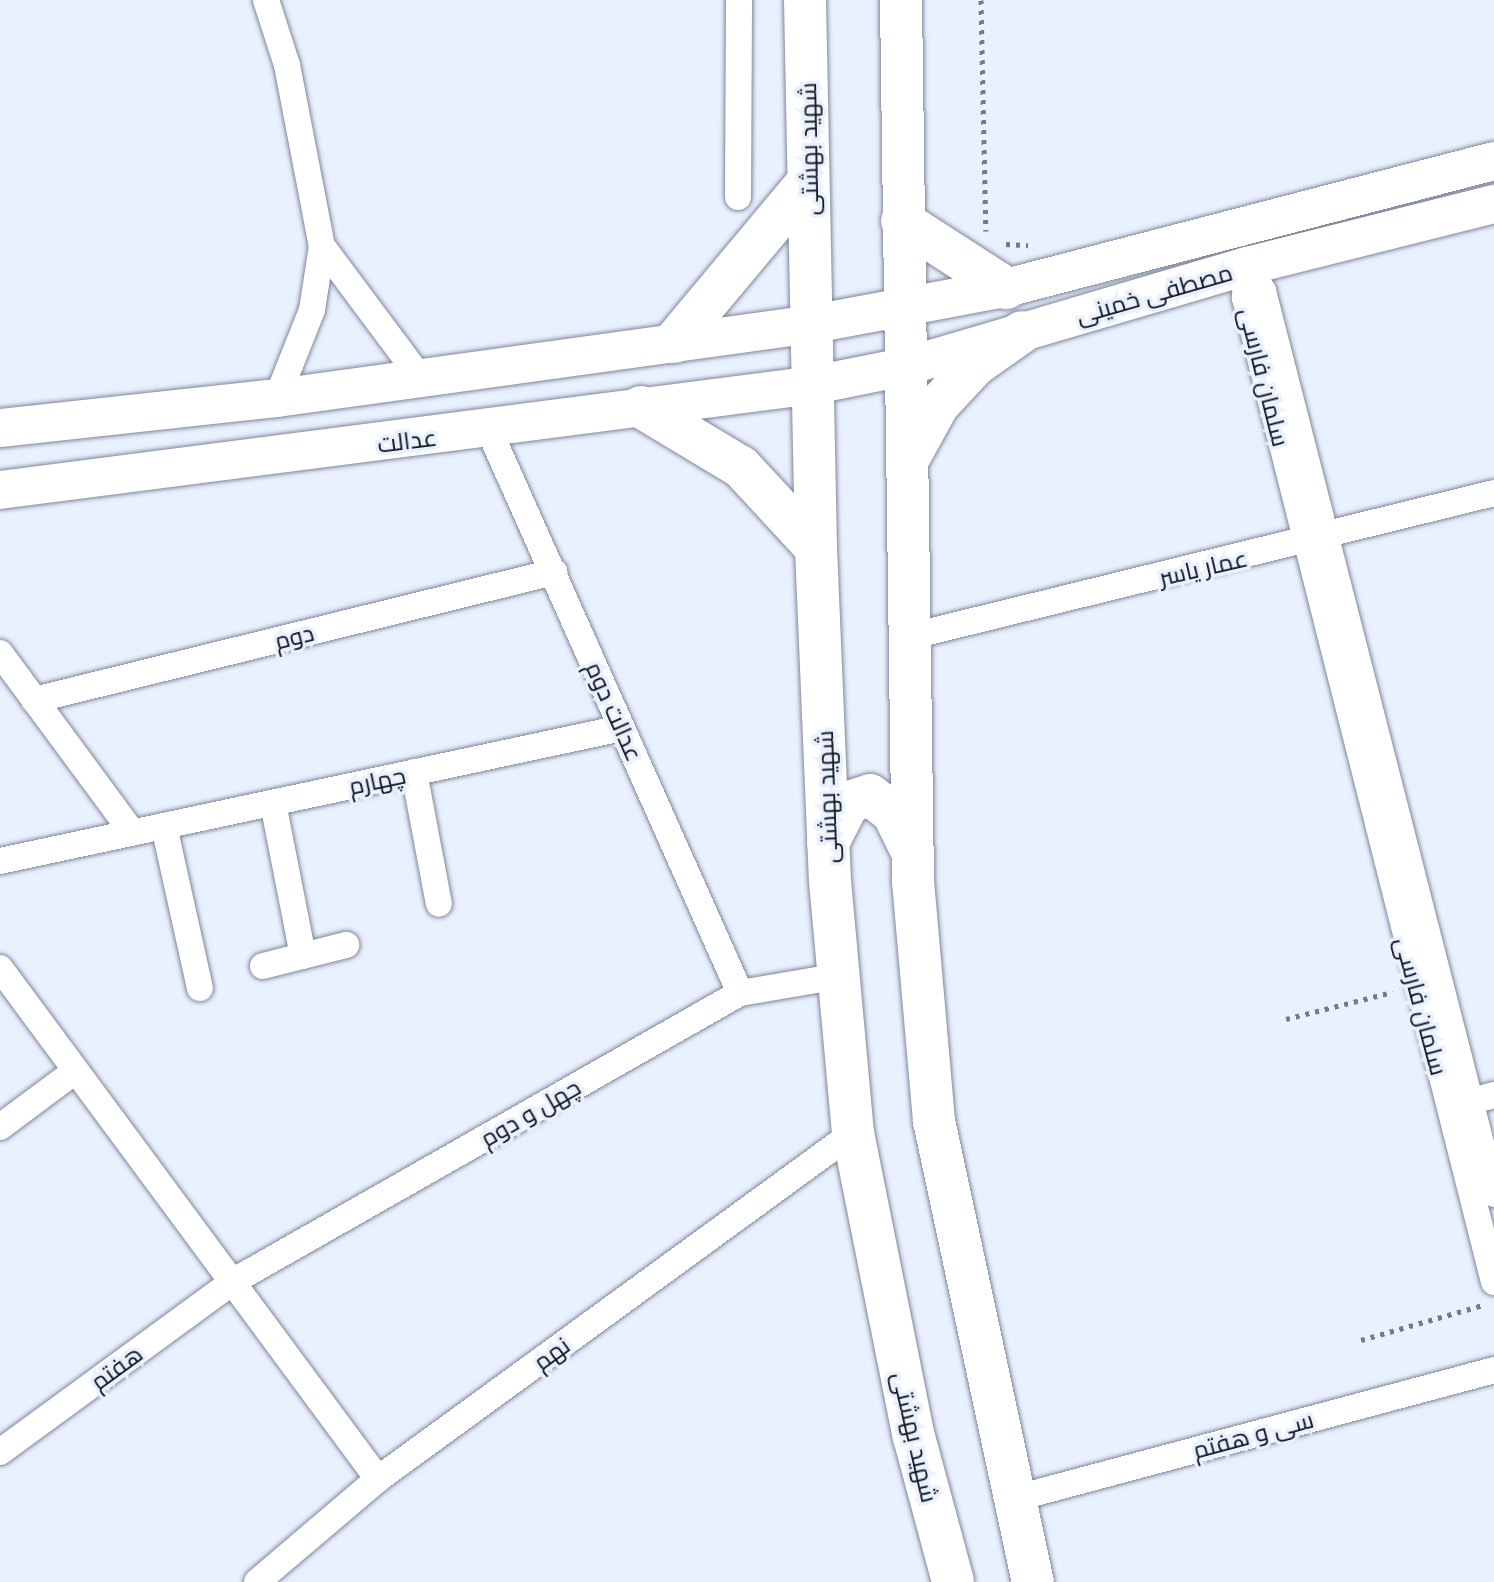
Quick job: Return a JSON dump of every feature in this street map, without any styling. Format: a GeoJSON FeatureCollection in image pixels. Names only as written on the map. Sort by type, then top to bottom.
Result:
{"type":"FeatureCollection","features":[{"type":"Feature","properties":{"kind":"main road","name":"شهید بهشتی"},"geometry":{"type":"LineString","coordinates":[[805,0],[816,548],[828,843],[853,1133],[914,1437],[953,1582]]}},
{"type":"Feature","properties":{"kind":"main road"},"geometry":{"type":"LineString","coordinates":[[901,0],[902,306],[910,456],[913,853],[934,1121],[1033,1582]]}},
{"type":"Feature","properties":{"kind":"main road"},"geometry":{"type":"LineString","coordinates":[[674,342],[807,183]]}},
{"type":"Feature","properties":{"kind":"main road"},"geometry":{"type":"LineString","coordinates":[[902,221],[1006,288]]}},
{"type":"Feature","properties":{"kind":"main road"},"geometry":{"type":"LineString","coordinates":[[910,456],[938,405],[975,365],[1022,332]]}},
{"type":"Feature","properties":{"kind":"main road"},"geometry":{"type":"LineString","coordinates":[[641,407],[741,467],[816,548]]}},
{"type":"Feature","properties":{"kind":"main road"},"geometry":{"type":"LineString","coordinates":[[828,843],[849,802],[870,795],[893,813],[913,853]]}},
{"type":"Feature","properties":{"kind":"street"},"geometry":{"type":"LineString","coordinates":[[266,0],[287,65],[322,246],[312,310],[277,398]]}},
{"type":"Feature","properties":{"kind":"street"},"geometry":{"type":"LineString","coordinates":[[738,197],[739,0]]}},
{"type":"Feature","properties":{"kind":"street","name":"مصطفی خمینی"},"geometry":{"type":"LineString","coordinates":[[813,324],[1006,288],[1494,161]]}},
{"type":"Feature","properties":{"kind":"street","name":"مصطفی خمینی"},"geometry":{"type":"LineString","coordinates":[[814,385],[904,367],[1247,266],[1494,204]]}},
{"type":"Feature","properties":{"kind":"street"},"geometry":{"type":"LineString","coordinates":[[1239,228],[1247,266]]}},
{"type":"Feature","properties":{"kind":"street"},"geometry":{"type":"LineString","coordinates":[[322,246],[419,376]]}},
{"type":"Feature","properties":{"kind":"street","name":"سلمان فارسی"},"geometry":{"type":"LineString","coordinates":[[1247,266],[1245,298],[1317,540],[1494,1194]]}},
{"type":"Feature","properties":{"kind":"street"},"geometry":{"type":"LineString","coordinates":[[0,428],[277,398],[813,324]]}},
{"type":"Feature","properties":{"kind":"street","name":"عدالت"},"geometry":{"type":"LineString","coordinates":[[0,490],[489,430],[814,385]]}},
{"type":"Feature","properties":{"kind":"street","name":"عدالت دوم"},"geometry":{"type":"LineString","coordinates":[[489,430],[740,993]]}},
{"type":"Feature","properties":{"kind":"street","name":"عمار یاسر"},"geometry":{"type":"LineString","coordinates":[[912,636],[1317,540],[1494,493]]}},
{"type":"Feature","properties":{"kind":"street","name":"سلمان فارسی"},"geometry":{"type":"LineString","coordinates":[[1317,540],[1416,986],[1471,1101],[1494,1282]]}},
{"type":"Feature","properties":{"kind":"street","name":"دوم"},"geometry":{"type":"LineString","coordinates":[[34,700],[554,572]]}},
{"type":"Feature","properties":{"kind":"street"},"geometry":{"type":"LineString","coordinates":[[0,653],[132,832]]}},
{"type":"Feature","properties":{"kind":"street","name":"چهارم"},"geometry":{"type":"LineString","coordinates":[[0,861],[622,728]]}},
{"type":"Feature","properties":{"kind":"street"},"geometry":{"type":"LineString","coordinates":[[414,772],[439,904]]}},
{"type":"Feature","properties":{"kind":"street"},"geometry":{"type":"LineString","coordinates":[[273,803],[303,956]]}},
{"type":"Feature","properties":{"kind":"street"},"geometry":{"type":"LineString","coordinates":[[164,826],[200,988]]}},
{"type":"Feature","properties":{"kind":"street"},"geometry":{"type":"LineString","coordinates":[[263,966],[346,945]]}},
{"type":"Feature","properties":{"kind":"street"},"geometry":{"type":"LineString","coordinates":[[0,968],[378,1479]]}},
{"type":"Feature","properties":{"kind":"street","name":"چهل و دوم"},"geometry":{"type":"LineString","coordinates":[[232,1282],[740,993],[839,976]]}},
{"type":"Feature","properties":{"kind":"street"},"geometry":{"type":"LineString","coordinates":[[0,1127],[75,1071]]}},
{"type":"Feature","properties":{"kind":"street","name":"نهم"},"geometry":{"type":"LineString","coordinates":[[257,1582],[378,1479],[853,1133]]}},
{"type":"Feature","properties":{"kind":"street","name":"هفتم"},"geometry":{"type":"LineString","coordinates":[[0,1452],[232,1282]]}},
{"type":"Feature","properties":{"kind":"street","name":"سی و هفتم"},"geometry":{"type":"LineString","coordinates":[[1013,1499],[1494,1370]]}},
{"type":"Feature","properties":{"kind":"path"},"geometry":{"type":"LineString","coordinates":[[981,0],[983,211],[993,240],[1043,244]]}},
{"type":"Feature","properties":{"kind":"path"},"geometry":{"type":"LineString","coordinates":[[1286,1019],[1416,986]]}},
{"type":"Feature","properties":{"kind":"path"},"geometry":{"type":"LineString","coordinates":[[1361,1340],[1494,1302]]}}]}
